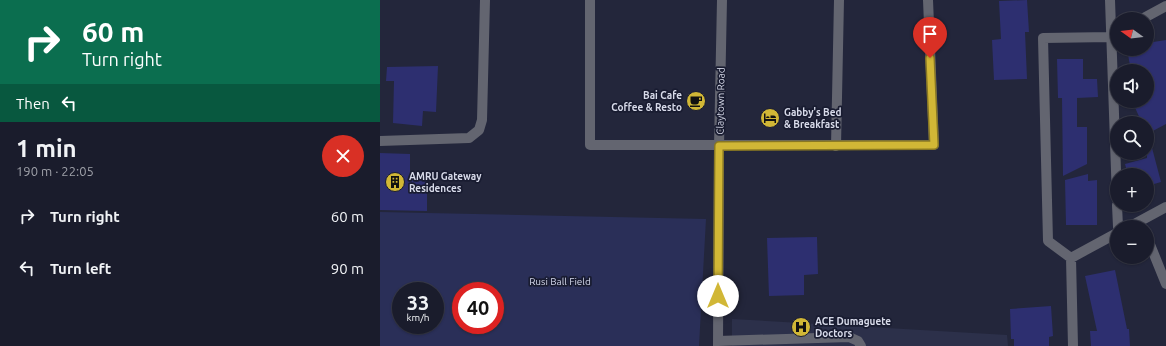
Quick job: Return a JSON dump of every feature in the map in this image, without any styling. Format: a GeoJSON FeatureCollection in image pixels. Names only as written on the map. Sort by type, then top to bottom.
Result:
{"type":"FeatureCollection","features":[{"type":"Feature","properties":{"kind":"street"},"geometry":{"type":"LineString","coordinates":[[380,141],[469,138],[479,130],[482,120],[485,0]]}},
{"type":"Feature","properties":{"kind":"street"},"geometry":{"type":"LineString","coordinates":[[590,0],[590,146],[934,145],[928,0]]}},
{"type":"Feature","properties":{"kind":"street","name":"Claytown Road"},"geometry":{"type":"LineString","coordinates":[[718,343],[719,146],[722,0]]}},
{"type":"Feature","properties":{"kind":"street"},"geometry":{"type":"LineString","coordinates":[[836,146],[839,0]]}},
{"type":"Feature","properties":{"kind":"street"},"geometry":{"type":"LineString","coordinates":[[1110,0],[1111,12]]}},
{"type":"Feature","properties":{"kind":"street"},"geometry":{"type":"LineString","coordinates":[[1154,12],[1166,6]]}},
{"type":"Feature","properties":{"kind":"street"},"geometry":{"type":"LineString","coordinates":[[1071,258],[1048,241],[1043,38],[1110,35]]}},
{"type":"Feature","properties":{"kind":"street"},"geometry":{"type":"LineString","coordinates":[[1114,56],[1116,168]]}},
{"type":"Feature","properties":{"kind":"street"},"geometry":{"type":"LineString","coordinates":[[1148,220],[1166,207]]}},
{"type":"Feature","properties":{"kind":"street"},"geometry":{"type":"LineString","coordinates":[[1071,258],[1110,237]]}},
{"type":"Feature","properties":{"kind":"street"},"geometry":{"type":"LineString","coordinates":[[1154,254],[1166,284]]}},
{"type":"Feature","properties":{"kind":"street"},"geometry":{"type":"LineString","coordinates":[[1071,258],[1073,346]]}},
{"type":"Feature","properties":{"kind":"street"},"geometry":{"type":"LineString","coordinates":[[718,343],[849,337],[858,341],[861,346]]}},
{"type":"Feature","properties":{"kind":"shaded area","name":"ACE Dumaguete Doctors"},"geometry":{"type":"Polygon","coordinates":[[[732,319],[1007,335],[1008,346],[732,346],[732,319]]]}},
{"type":"Feature","properties":{"kind":"green space","name":"Rusi Ball Field"},"geometry":{"type":"Polygon","coordinates":[[[380,212],[706,219],[699,346],[380,346],[380,212]]]}},
{"type":"Feature","properties":{"kind":"building"},"geometry":{"type":"Polygon","coordinates":[[[1027,0],[1029,32],[1025,32],[1027,79],[994,80],[992,40],[1001,39],[999,1],[1027,0]]]}},
{"type":"Feature","properties":{"kind":"building"},"geometry":{"type":"Polygon","coordinates":[[[1166,40],[1166,124],[1154,130],[1154,116],[1139,116],[1135,108],[1154,108],[1154,64],[1130,64],[1128,56],[1154,56],[1154,42],[1166,40]]]}},
{"type":"Feature","properties":{"kind":"building"},"geometry":{"type":"Polygon","coordinates":[[[1057,59],[1083,59],[1083,79],[1097,79],[1098,97],[1077,98],[1077,127],[1087,127],[1087,164],[1063,176],[1062,98],[1058,98],[1057,59]]]}},
{"type":"Feature","properties":{"kind":"building"},"geometry":{"type":"Polygon","coordinates":[[[438,66],[436,112],[423,111],[422,126],[393,123],[394,81],[386,81],[387,67],[438,66]]]}},
{"type":"Feature","properties":{"kind":"building","name":"AMRU Gateway Residences"},"geometry":{"type":"Polygon","coordinates":[[[380,153],[410,154],[410,174],[427,174],[427,211],[380,210],[380,153]]]}},
{"type":"Feature","properties":{"kind":"building"},"geometry":{"type":"Polygon","coordinates":[[[1154,155],[1161,182],[1154,184],[1154,168],[1126,168],[1125,164],[1140,160],[1154,160],[1154,155]]]}},
{"type":"Feature","properties":{"kind":"building"},"geometry":{"type":"Polygon","coordinates":[[[1088,174],[1088,181],[1097,180],[1097,225],[1066,225],[1065,180],[1088,174]]]}},
{"type":"Feature","properties":{"kind":"building"},"geometry":{"type":"Polygon","coordinates":[[[817,237],[818,274],[804,275],[804,295],[769,296],[767,238],[817,237]]]}},
{"type":"Feature","properties":{"kind":"building"},"geometry":{"type":"Polygon","coordinates":[[[1115,270],[1127,329],[1129,329],[1130,346],[1091,346],[1090,331],[1097,331],[1085,276],[1115,270]]]}},
{"type":"Feature","properties":{"kind":"building"},"geometry":{"type":"Polygon","coordinates":[[[1051,306],[1053,336],[1049,337],[1049,346],[1014,346],[1014,339],[1011,339],[1010,309],[1051,306]]]}},
{"type":"Feature","properties":{"kind":"place","name":"Bai Cafe Coffee & Resto"},"geometry":{"type":"Point","coordinates":[696,101]}},
{"type":"Feature","properties":{"kind":"place","name":"Gabby's Bed & Breakfast"},"geometry":{"type":"Point","coordinates":[770,118]}},
{"type":"Feature","properties":{"kind":"place","name":"AMRU Gateway Residences"},"geometry":{"type":"Point","coordinates":[395,182]}},
{"type":"Feature","properties":{"kind":"place","name":"ACE Dumaguete Doctors"},"geometry":{"type":"Point","coordinates":[801,327]}},
{"type":"Feature","properties":{"kind":"route"},"geometry":{"type":"LineString","coordinates":[[718,296],[719,146],[934,145],[930,58]]}}]}
